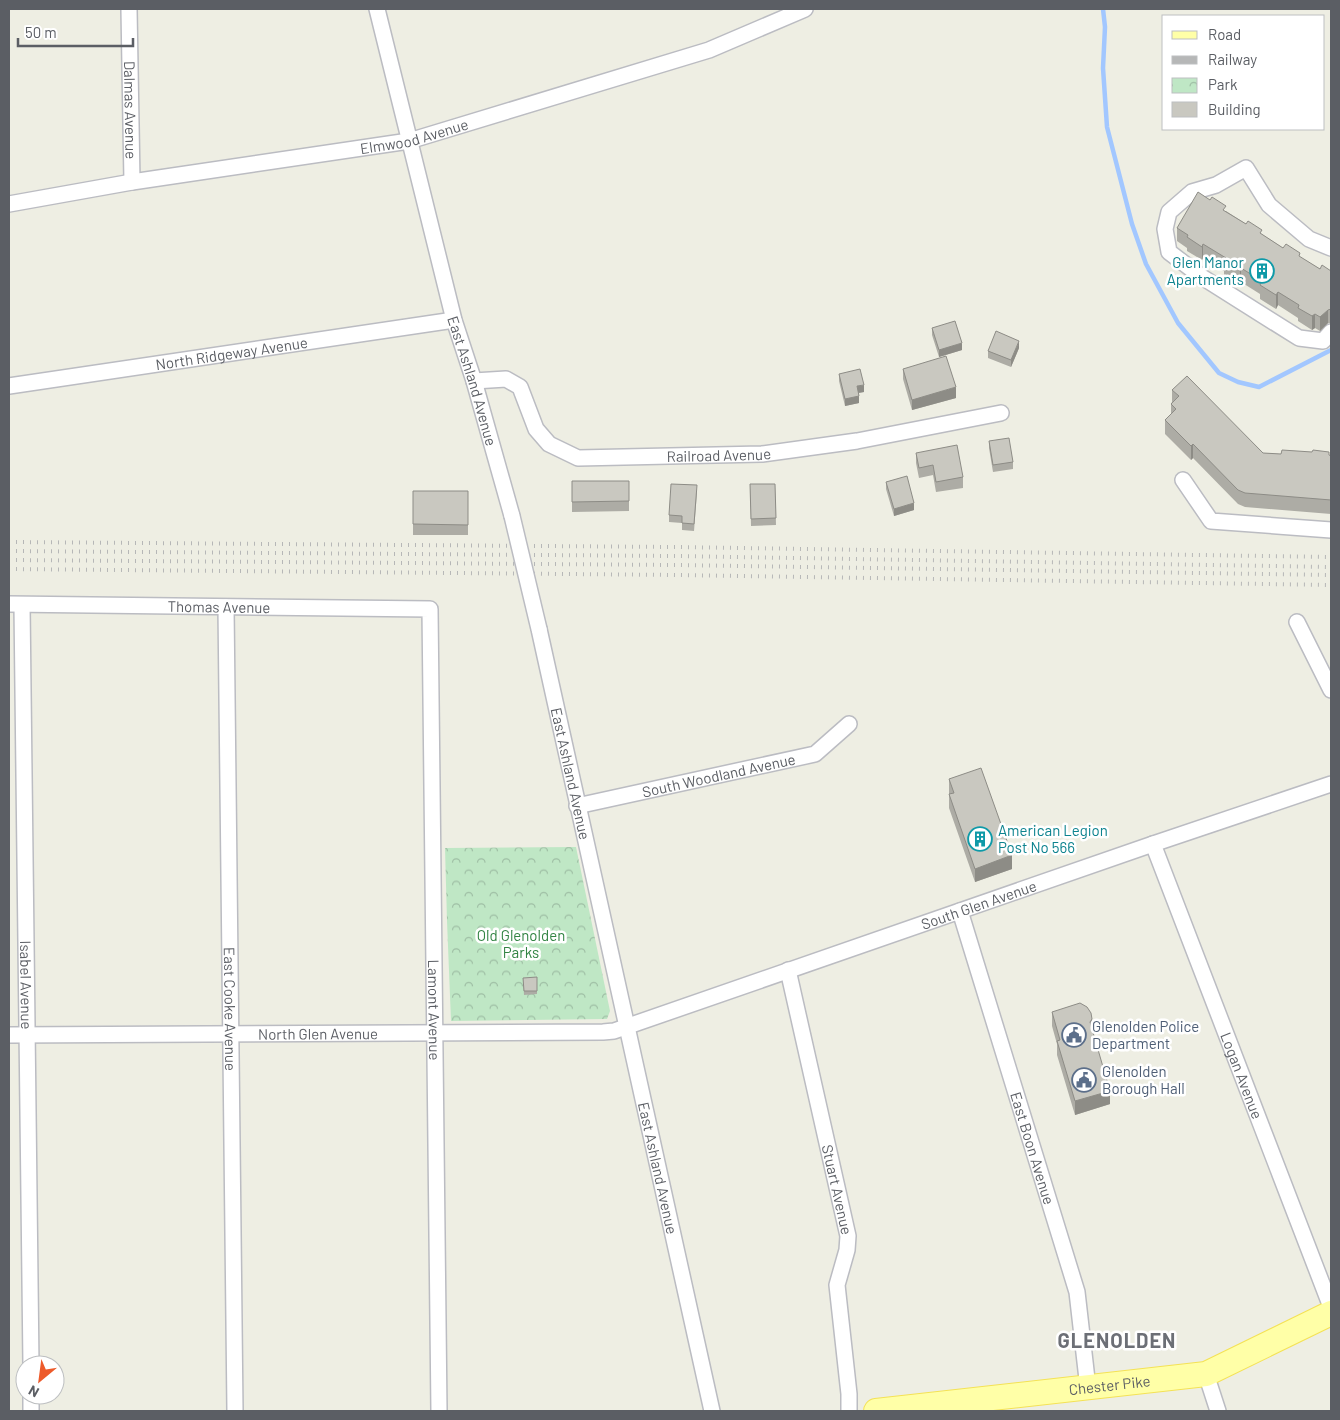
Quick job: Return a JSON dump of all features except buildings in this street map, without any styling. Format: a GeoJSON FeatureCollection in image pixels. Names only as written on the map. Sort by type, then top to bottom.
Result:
{"type":"FeatureCollection","features":[{"type":"Feature","properties":{"kind":"main road","name":"Chester Pike"},"geometry":{"type":"LineString","coordinates":[[876,1411],[1206,1374],[1331,1313]]}},
{"type":"Feature","properties":{"kind":"street","name":"Dalmas Avenue"},"geometry":{"type":"LineString","coordinates":[[129,9],[132,182]]}},
{"type":"Feature","properties":{"kind":"street","name":"East Ashland Avenue"},"geometry":{"type":"LineString","coordinates":[[377,9],[454,320],[474,381],[512,516],[539,629],[712,1411]]}},
{"type":"Feature","properties":{"kind":"street","name":"Elmwood Avenue"},"geometry":{"type":"LineString","coordinates":[[9,204],[132,182],[409,141],[710,50],[805,9]]}},
{"type":"Feature","properties":{"kind":"street"},"geometry":{"type":"LineString","coordinates":[[1331,248],[1309,240],[1268,205],[1246,168],[1216,185],[1192,192],[1169,212],[1165,229],[1169,252],[1202,278],[1299,338],[1323,341],[1331,332]]}},
{"type":"Feature","properties":{"kind":"street","name":"North Ridgeway Avenue"},"geometry":{"type":"LineString","coordinates":[[9,386],[454,320]]}},
{"type":"Feature","properties":{"kind":"street","name":"Railroad Avenue"},"geometry":{"type":"LineString","coordinates":[[474,381],[506,379],[520,387],[536,429],[549,444],[578,458],[762,454],[857,441],[1001,413]]}},
{"type":"Feature","properties":{"kind":"street"},"geometry":{"type":"LineString","coordinates":[[1183,480],[1211,521],[1331,530]]}},
{"type":"Feature","properties":{"kind":"street","name":"Thomas Avenue"},"geometry":{"type":"LineString","coordinates":[[15,604],[430,609]]}},
{"type":"Feature","properties":{"kind":"street","name":"Isabel Avenue"},"geometry":{"type":"LineString","coordinates":[[15,604],[27,1035],[31,1355]]}},
{"type":"Feature","properties":{"kind":"street","name":"East Cooke Avenue"},"geometry":{"type":"LineString","coordinates":[[226,607],[234,1411]]}},
{"type":"Feature","properties":{"kind":"street","name":"Lamont Avenue"},"geometry":{"type":"LineString","coordinates":[[430,609],[439,1411]]}},
{"type":"Feature","properties":{"kind":"street"},"geometry":{"type":"LineString","coordinates":[[1297,622],[1331,690]]}},
{"type":"Feature","properties":{"kind":"street","name":"South Woodland Avenue"},"geometry":{"type":"LineString","coordinates":[[577,806],[815,754],[849,724]]}},
{"type":"Feature","properties":{"kind":"street","name":"South Glen Avenue"},"geometry":{"type":"LineString","coordinates":[[626,1027],[1331,784]]}},
{"type":"Feature","properties":{"kind":"street","name":"Logan Avenue"},"geometry":{"type":"LineString","coordinates":[[1153,844],[1331,1307]]}},
{"type":"Feature","properties":{"kind":"street","name":"East Boon Avenue"},"geometry":{"type":"LineString","coordinates":[[960,911],[1077,1292],[1088,1388]]}},
{"type":"Feature","properties":{"kind":"street","name":"Stuart Avenue"},"geometry":{"type":"LineString","coordinates":[[788,970],[848,1236],[847,1250],[837,1284],[849,1394],[849,1411]]}},
{"type":"Feature","properties":{"kind":"street","name":"North Glen Avenue"},"geometry":{"type":"LineString","coordinates":[[9,1035],[603,1032],[626,1027]]}},
{"type":"Feature","properties":{"kind":"street"},"geometry":{"type":"LineString","coordinates":[[1206,1374],[1218,1411]]}},
{"type":"Feature","properties":{"kind":"green space","name":"Old Glenolden Parks"},"geometry":{"type":"Polygon","coordinates":[[[576,847],[610,1011],[607,1019],[451,1021],[445,848],[576,847]]]}},
{"type":"Feature","properties":{"kind":"waterway"},"geometry":{"type":"LineString","coordinates":[[1103,9],[1105,27],[1103,68],[1107,127],[1132,224],[1146,264],[1178,323],[1219,373],[1238,382],[1259,387],[1331,350]]}},
{"type":"Feature","properties":{"kind":"railway"},"geometry":{"type":"LineString","coordinates":[[9,542],[675,547],[1331,557]]}},
{"type":"Feature","properties":{"kind":"railway"},"geometry":{"type":"LineString","coordinates":[[9,551],[675,556],[1331,567]]}},
{"type":"Feature","properties":{"kind":"railway"},"geometry":{"type":"LineString","coordinates":[[9,560],[675,565],[1331,575]]}},
{"type":"Feature","properties":{"kind":"railway"},"geometry":{"type":"LineString","coordinates":[[9,569],[675,575],[1331,585]]}},
{"type":"Feature","properties":{"kind":"place","name":"Glen Manor Apartments"},"geometry":{"type":"Point","coordinates":[1262,271]}},
{"type":"Feature","properties":{"kind":"place","name":"American Legion Post No 566"},"geometry":{"type":"Point","coordinates":[980,839]}},
{"type":"Feature","properties":{"kind":"place","name":"Glenolden Police Department"},"geometry":{"type":"Point","coordinates":[1074,1035]}},
{"type":"Feature","properties":{"kind":"place","name":"Glenolden Borough Hall"},"geometry":{"type":"Point","coordinates":[1084,1080]}},
{"type":"Feature","properties":{"kind":"district","name":"GLENOLDEN"},"geometry":{"type":"Point","coordinates":[1117,1340]}}]}
